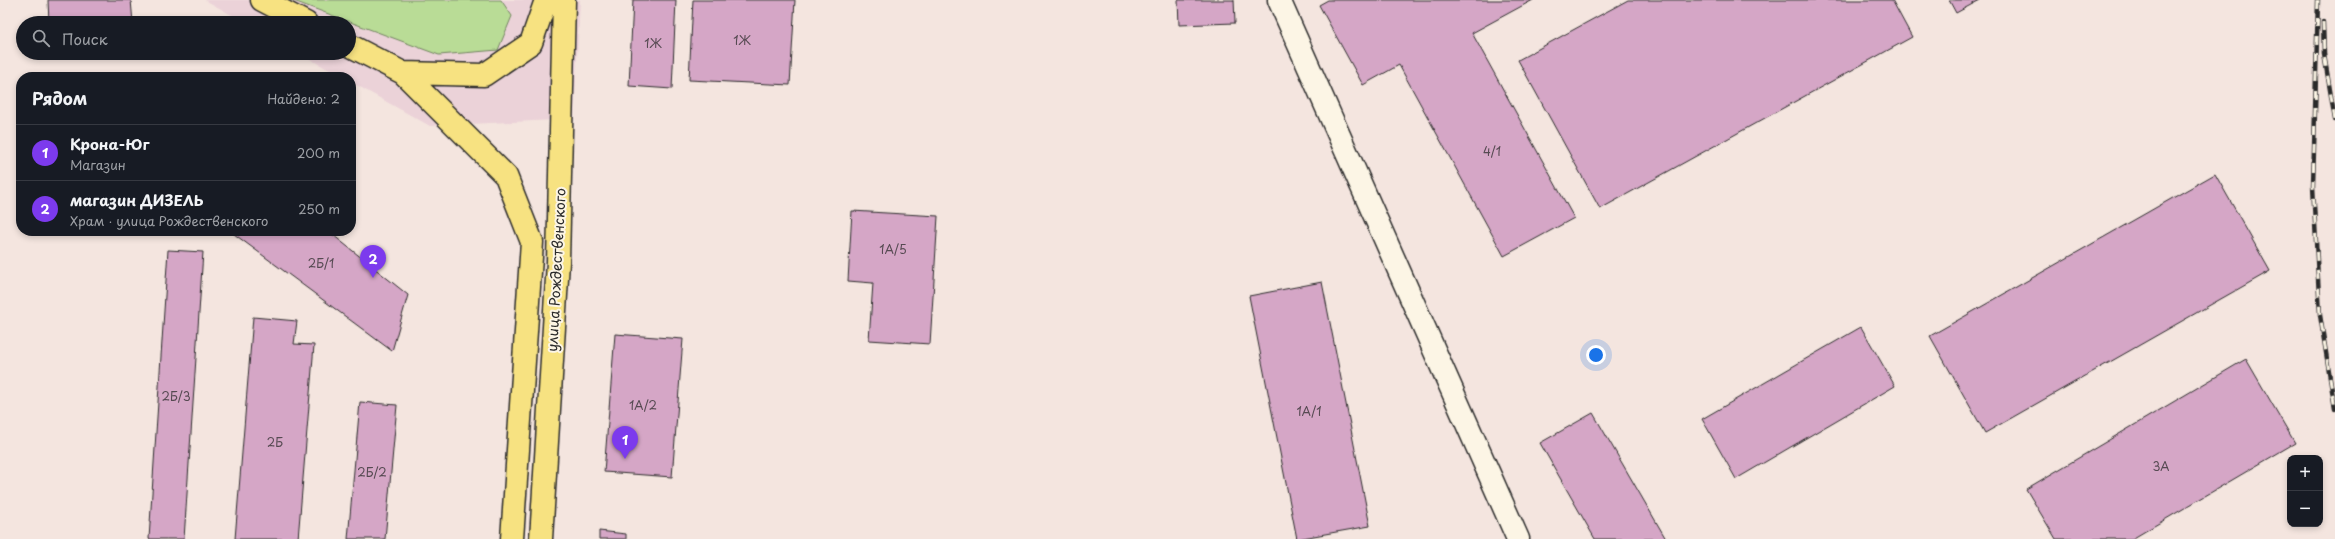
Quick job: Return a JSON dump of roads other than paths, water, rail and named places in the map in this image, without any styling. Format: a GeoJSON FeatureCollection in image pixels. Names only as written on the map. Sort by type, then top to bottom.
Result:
{"type":"FeatureCollection","features":[{"type":"Feature","properties":{"kind":"main road"},"geometry":{"type":"LineString","coordinates":[[262,0],[293,16]]}},
{"type":"Feature","properties":{"kind":"main road"},"geometry":{"type":"LineString","coordinates":[[403,73],[484,75],[531,43],[546,0]]}},
{"type":"Feature","properties":{"kind":"main road","name":"улица Рождественского"},"geometry":{"type":"LineString","coordinates":[[541,539],[558,262],[564,0]]}},
{"type":"Feature","properties":{"kind":"main road"},"geometry":{"type":"LineString","coordinates":[[356,49],[403,73],[506,176],[532,242],[512,539]]}},
{"type":"Feature","properties":{"kind":"street"},"geometry":{"type":"LineString","coordinates":[[1279,0],[1518,539]]}},
{"type":"Feature","properties":{"kind":"railway"},"geometry":{"type":"LineString","coordinates":[[2318,0],[2313,186],[2320,315],[2335,409]]}},
{"type":"Feature","properties":{"kind":"railway"},"geometry":{"type":"LineString","coordinates":[[2323,22],[2324,54],[2335,120]]}},
{"type":"Feature","properties":{"kind":"place","name":"магазин ДИЗЕЛЬ"},"geometry":{"type":"Point","coordinates":[373,278]}},
{"type":"Feature","properties":{"kind":"place","name":"Крона-Юг"},"geometry":{"type":"Point","coordinates":[625,459]}}]}
